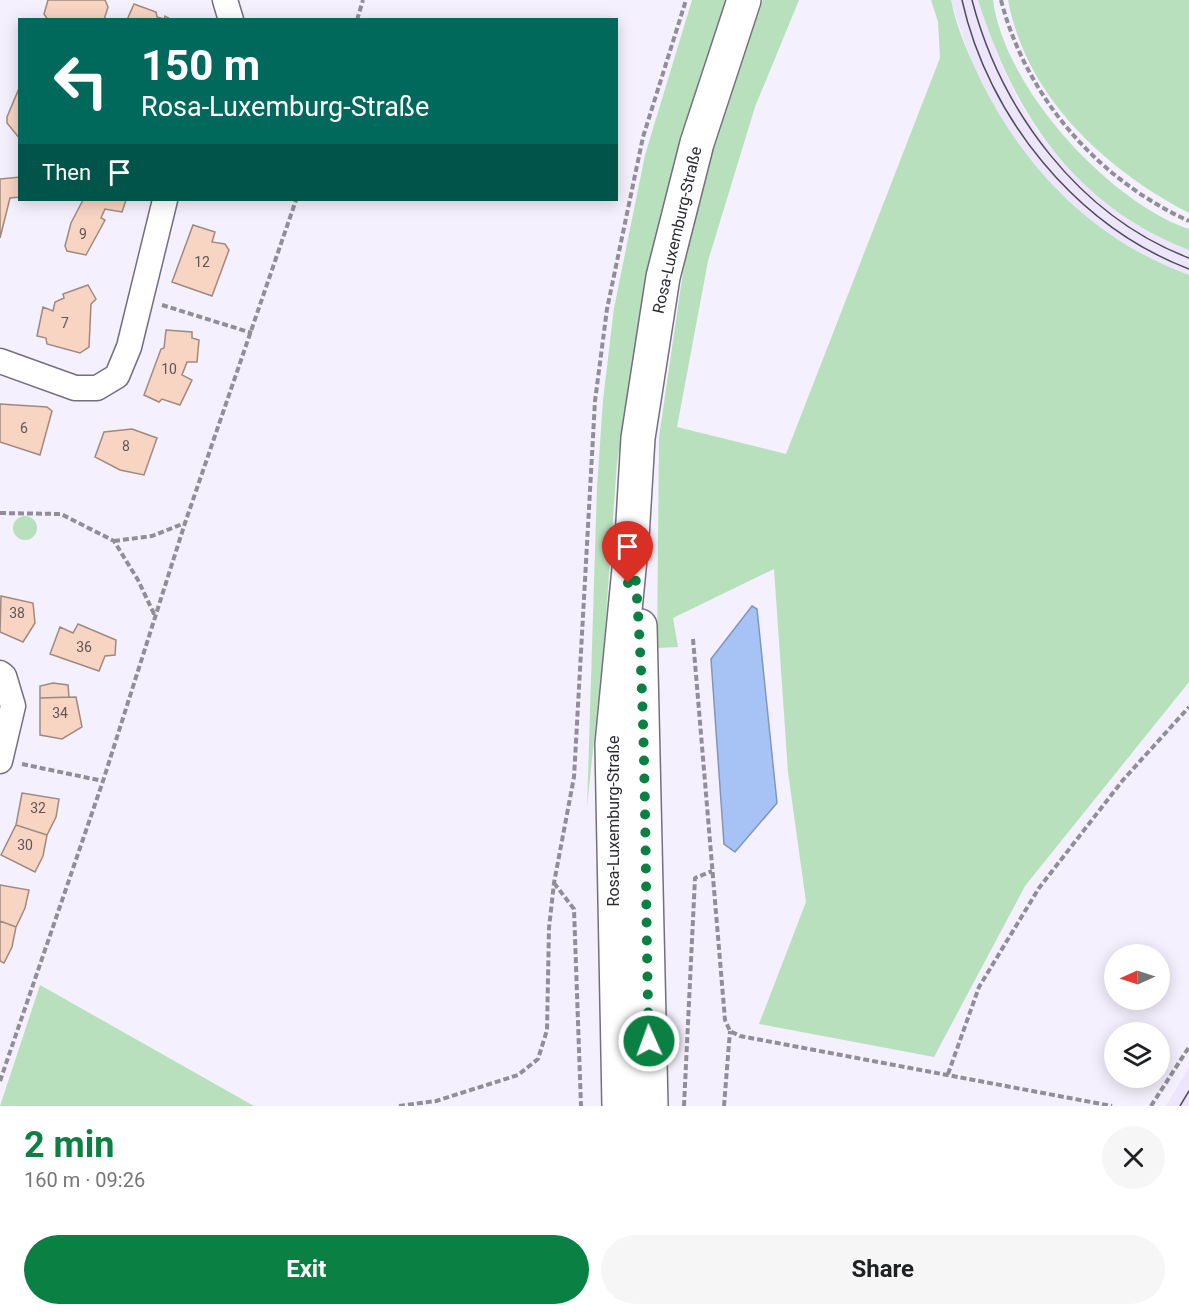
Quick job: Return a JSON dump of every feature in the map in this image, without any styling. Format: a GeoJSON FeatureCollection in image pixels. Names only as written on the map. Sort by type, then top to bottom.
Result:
{"type":"FeatureCollection","features":[{"type":"Feature","properties":{"kind":"main road","name":"Rosa-Luxemburg-Straße"},"geometry":{"type":"LineString","coordinates":[[619,1106],[612,744],[632,537],[638,438],[663,277],[697,143],[744,0]]}},
{"type":"Feature","properties":{"kind":"main road","name":"Rosa-Luxemburg-Straße"},"geometry":{"type":"LineString","coordinates":[[632,537],[641,635],[645,739],[645,888],[651,1106]]}},
{"type":"Feature","properties":{"kind":"street"},"geometry":{"type":"LineString","coordinates":[[225,0],[230,18]]}},
{"type":"Feature","properties":{"kind":"street"},"geometry":{"type":"LineString","coordinates":[[0,361],[75,388],[98,388],[117,376],[129,347],[165,201]]}},
{"type":"Feature","properties":{"kind":"street"},"geometry":{"type":"LineString","coordinates":[[0,673],[4,676],[13,706],[0,760]]}},
{"type":"Feature","properties":{"kind":"path"},"geometry":{"type":"LineString","coordinates":[[358,18],[363,0]]}},
{"type":"Feature","properties":{"kind":"path"},"geometry":{"type":"LineString","coordinates":[[399,1106],[436,1101],[518,1075],[538,1059],[548,1030],[549,928],[554,883],[574,777],[594,412],[607,309],[643,137],[686,0]]}},
{"type":"Feature","properties":{"kind":"path"},"geometry":{"type":"LineString","coordinates":[[1000,0],[1012,37],[1037,87],[1079,143],[1132,188],[1189,222]]}},
{"type":"Feature","properties":{"kind":"path"},"geometry":{"type":"LineString","coordinates":[[0,1081],[103,781],[185,523],[297,201]]}},
{"type":"Feature","properties":{"kind":"path"},"geometry":{"type":"LineString","coordinates":[[141,298],[252,333]]}},
{"type":"Feature","properties":{"kind":"path"},"geometry":{"type":"LineString","coordinates":[[0,513],[61,514],[114,541],[138,580],[155,618]]}},
{"type":"Feature","properties":{"kind":"path"},"geometry":{"type":"LineString","coordinates":[[114,541],[152,536],[185,523]]}},
{"type":"Feature","properties":{"kind":"path"},"geometry":{"type":"LineString","coordinates":[[693,639],[725,1020],[729,1031],[724,1106]]}},
{"type":"Feature","properties":{"kind":"path"},"geometry":{"type":"LineString","coordinates":[[948,1074],[979,987],[1039,888],[1124,780],[1189,707]]}},
{"type":"Feature","properties":{"kind":"path"},"geometry":{"type":"LineString","coordinates":[[0,760],[103,781]]}},
{"type":"Feature","properties":{"kind":"path"},"geometry":{"type":"LineString","coordinates":[[684,1106],[694,878],[712,871]]}},
{"type":"Feature","properties":{"kind":"path"},"geometry":{"type":"LineString","coordinates":[[554,883],[574,909],[581,1106]]}},
{"type":"Feature","properties":{"kind":"path"},"geometry":{"type":"LineString","coordinates":[[729,1031],[740,1036],[1112,1106]]}},
{"type":"Feature","properties":{"kind":"path"},"geometry":{"type":"LineString","coordinates":[[1151,1106],[1189,1047]]}},
{"type":"Feature","properties":{"kind":"shaded area"},"geometry":{"type":"Polygon","coordinates":[[[951,0],[978,0],[997,55],[1018,100],[1039,134],[1068,168],[1098,195],[1133,221],[1189,250],[1189,275],[1155,262],[1104,232],[1064,199],[1032,164],[994,107],[971,61],[951,0]]]}},
{"type":"Feature","properties":{"kind":"shaded area"},"geometry":{"type":"Polygon","coordinates":[[[1189,1067],[1189,1106],[1166,1106],[1189,1067]]]}},
{"type":"Feature","properties":{"kind":"green space"},"geometry":{"type":"Polygon","coordinates":[[[692,0],[730,0],[648,276],[617,463],[604,644],[587,807],[597,487],[603,400],[614,308],[645,155],[692,0]]]}},
{"type":"Feature","properties":{"kind":"green space"},"geometry":{"type":"Polygon","coordinates":[[[763,0],[799,0],[755,107],[708,261],[677,427],[786,454],[940,58],[938,22],[931,0],[951,0],[960,33],[983,85],[1021,147],[1043,175],[1095,223],[1124,243],[1155,261],[1189,275],[1189,682],[1025,886],[934,1057],[759,1024],[806,902],[788,772],[774,569],[673,618],[678,647],[657,648],[659,437],[685,258],[718,124],[763,0]]]}},
{"type":"Feature","properties":{"kind":"green space"},"geometry":{"type":"Polygon","coordinates":[[[978,0],[993,0],[1001,34],[1017,69],[1038,103],[1065,137],[1094,167],[1126,194],[1158,215],[1189,229],[1189,250],[1148,231],[1112,208],[1081,181],[1054,150],[1030,117],[1010,80],[978,0]]]}},
{"type":"Feature","properties":{"kind":"green space"},"geometry":{"type":"Polygon","coordinates":[[[1008,0],[1189,0],[1189,213],[1128,175],[1074,127],[1051,99],[1032,68],[1018,35],[1008,0]]]}},
{"type":"Feature","properties":{"kind":"green space"},"geometry":{"type":"Polygon","coordinates":[[[20,516],[30,516],[37,523],[37,533],[30,540],[20,540],[13,533],[13,523],[20,516]]]}},
{"type":"Feature","properties":{"kind":"green space"},"geometry":{"type":"Polygon","coordinates":[[[40,985],[254,1106],[0,1106],[40,985]]]}},
{"type":"Feature","properties":{"kind":"water"},"geometry":{"type":"Polygon","coordinates":[[[752,606],[757,609],[777,803],[735,852],[724,844],[711,659],[752,606]]]}},
{"type":"Feature","properties":{"kind":"building"},"geometry":{"type":"Polygon","coordinates":[[[48,0],[105,0],[108,7],[105,18],[47,18],[44,14],[48,0]]]}},
{"type":"Feature","properties":{"kind":"building"},"geometry":{"type":"Polygon","coordinates":[[[134,4],[156,12],[157,17],[160,18],[128,18],[134,4]]]}},
{"type":"Feature","properties":{"kind":"building"},"geometry":{"type":"Polygon","coordinates":[[[18,91],[18,137],[7,123],[7,117],[18,91]]]}},
{"type":"Feature","properties":{"kind":"building"},"geometry":{"type":"Polygon","coordinates":[[[18,177],[18,197],[10,198],[0,238],[0,179],[18,177]]]}},
{"type":"Feature","properties":{"kind":"building"},"geometry":{"type":"Polygon","coordinates":[[[82,201],[126,201],[122,212],[105,209],[101,218],[105,220],[86,255],[67,251],[65,246],[71,223],[82,201]]]}},
{"type":"Feature","properties":{"kind":"building"},"geometry":{"type":"Polygon","coordinates":[[[193,225],[215,232],[212,242],[225,244],[229,250],[212,296],[172,282],[193,225]]]}},
{"type":"Feature","properties":{"kind":"building"},"geometry":{"type":"Polygon","coordinates":[[[88,285],[96,299],[91,304],[89,347],[80,353],[47,344],[46,338],[37,336],[43,307],[53,311],[55,302],[64,298],[63,294],[88,285]]]}},
{"type":"Feature","properties":{"kind":"building"},"geometry":{"type":"Polygon","coordinates":[[[166,330],[192,332],[192,338],[199,340],[197,362],[187,362],[182,375],[192,380],[180,405],[162,399],[159,402],[144,395],[161,349],[164,348],[166,330]]]}},
{"type":"Feature","properties":{"kind":"building"},"geometry":{"type":"Polygon","coordinates":[[[0,404],[47,407],[52,411],[40,455],[0,442],[0,404]]]}},
{"type":"Feature","properties":{"kind":"building"},"geometry":{"type":"Polygon","coordinates":[[[132,429],[157,438],[144,475],[120,470],[95,457],[104,432],[132,429]]]}},
{"type":"Feature","properties":{"kind":"building"},"geometry":{"type":"Polygon","coordinates":[[[1,596],[33,603],[35,623],[23,642],[0,632],[1,596]]]}},
{"type":"Feature","properties":{"kind":"building"},"geometry":{"type":"Polygon","coordinates":[[[78,624],[116,640],[115,655],[105,656],[99,671],[50,654],[60,627],[73,633],[78,624]]]}},
{"type":"Feature","properties":{"kind":"building"},"geometry":{"type":"Polygon","coordinates":[[[53,683],[68,685],[69,697],[40,698],[40,686],[53,683]]]}},
{"type":"Feature","properties":{"kind":"building"},"geometry":{"type":"Polygon","coordinates":[[[76,697],[82,727],[62,739],[40,735],[40,698],[76,697]]]}},
{"type":"Feature","properties":{"kind":"building"},"geometry":{"type":"Polygon","coordinates":[[[22,793],[59,799],[56,817],[47,835],[16,825],[22,793]]]}},
{"type":"Feature","properties":{"kind":"building"},"geometry":{"type":"Polygon","coordinates":[[[16,825],[47,835],[43,856],[35,872],[1,855],[16,825]]]}},
{"type":"Feature","properties":{"kind":"building"},"geometry":{"type":"Polygon","coordinates":[[[0,885],[29,890],[25,908],[16,927],[0,921],[0,885]]]}},
{"type":"Feature","properties":{"kind":"building"},"geometry":{"type":"Polygon","coordinates":[[[0,921],[16,927],[12,947],[4,963],[0,961],[0,921]]]}},
{"type":"Feature","properties":{"kind":"tram line"},"geometry":{"type":"LineString","coordinates":[[962,0],[975,43],[993,85],[1015,125],[1043,162],[1074,196],[1110,225],[1148,250],[1189,269]]}},
{"type":"Feature","properties":{"kind":"tram line"},"geometry":{"type":"LineString","coordinates":[[972,0],[985,41],[1003,81],[1024,119],[1050,155],[1080,187],[1113,216],[1149,239],[1189,258]]}},
{"type":"Feature","properties":{"kind":"tram line"},"geometry":{"type":"LineString","coordinates":[[1180,1106],[1189,1091]]}},
{"type":"Feature","properties":{"kind":"route"},"geometry":{"type":"LineString","coordinates":[[628,583],[632,537],[641,635],[645,739],[645,888],[649,1041]]}}]}
